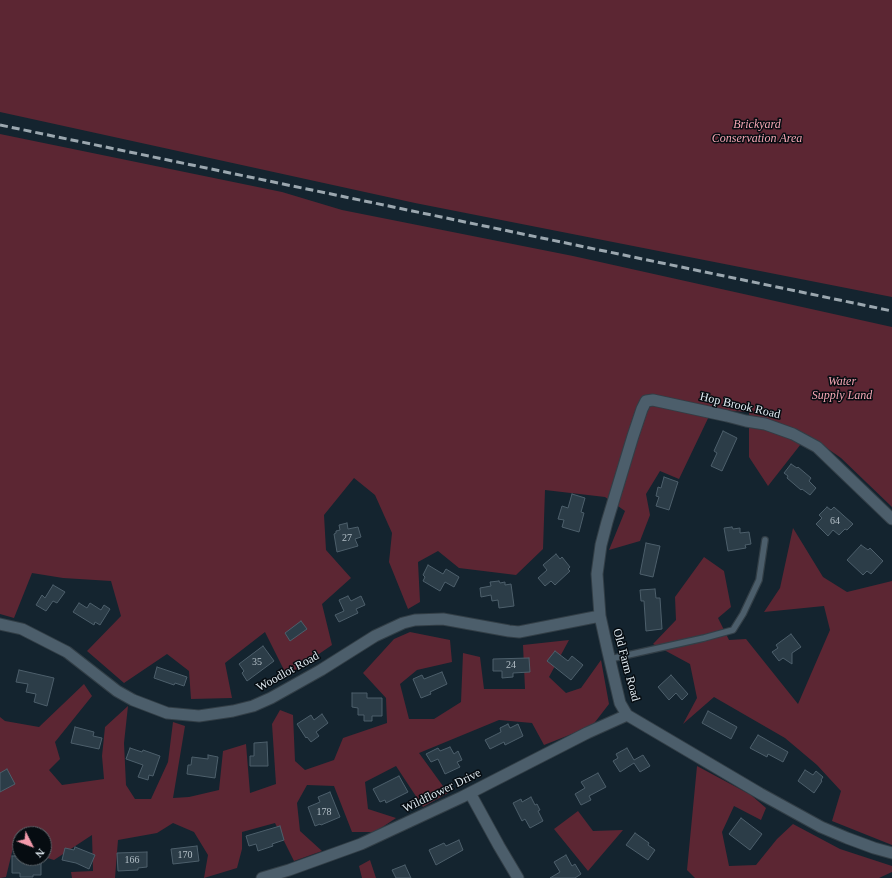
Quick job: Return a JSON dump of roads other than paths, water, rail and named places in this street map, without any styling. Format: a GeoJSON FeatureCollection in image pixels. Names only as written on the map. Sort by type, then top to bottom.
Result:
{"type":"FeatureCollection","features":[{"type":"Feature","properties":{"kind":"street","name":"Hop Brook Road"},"geometry":{"type":"LineString","coordinates":[[646,400],[653,400],[765,424],[793,434],[816,447],[892,519]]}},
{"type":"Feature","properties":{"kind":"street","name":"Old Farm Road"},"geometry":{"type":"LineString","coordinates":[[646,400],[633,436],[601,545],[597,574],[600,616],[620,703],[627,715],[761,794],[821,827],[874,848],[892,853]]}},
{"type":"Feature","properties":{"kind":"street","name":"Woodlot Road"},"geometry":{"type":"LineString","coordinates":[[0,624],[22,630],[67,652],[118,691],[133,700],[167,713],[199,716],[233,711],[253,706],[271,698],[375,636],[403,622],[428,618],[443,619],[519,632],[600,616]]}},
{"type":"Feature","properties":{"kind":"street","name":"Wildflower Drive"},"geometry":{"type":"LineString","coordinates":[[262,878],[289,870],[361,844],[470,793],[587,733],[627,715]]}},
{"type":"Feature","properties":{"kind":"street"},"geometry":{"type":"LineString","coordinates":[[470,793],[518,878]]}},
{"type":"Feature","properties":{"kind":"lane"},"geometry":{"type":"LineString","coordinates":[[610,659],[733,630],[743,614],[759,580],[765,540]]}},
{"type":"Feature","properties":{"kind":"railway"},"geometry":{"type":"LineString","coordinates":[[0,125],[892,311]]}},
{"type":"Feature","properties":{"kind":"park label","name":"Brickyard Conservation Area"},"geometry":{"type":"Point","coordinates":[757,132]}},
{"type":"Feature","properties":{"kind":"park label","name":"Water Supply Land"},"geometry":{"type":"Point","coordinates":[842,389]}}]}
